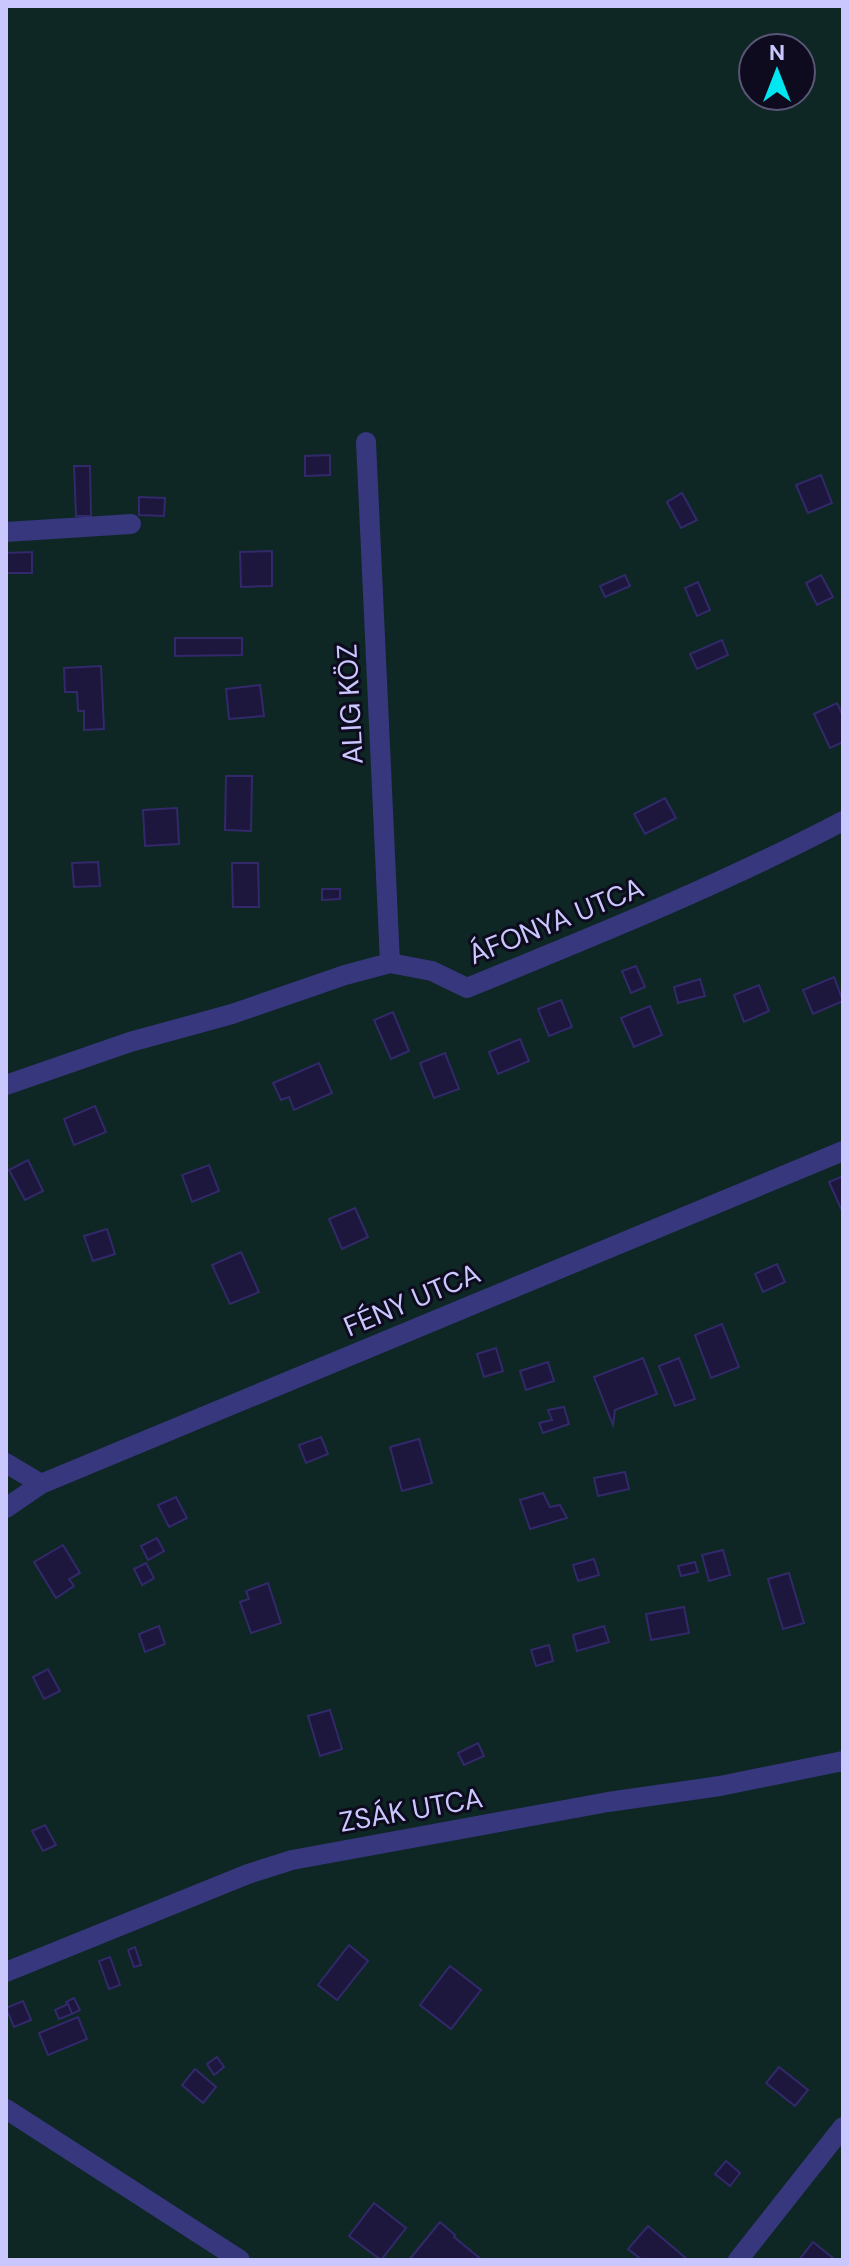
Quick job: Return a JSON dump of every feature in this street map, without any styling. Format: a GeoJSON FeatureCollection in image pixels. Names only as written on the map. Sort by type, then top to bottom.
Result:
{"type":"FeatureCollection","features":[{"type":"Feature","properties":{"kind":"street","name":"ALIG KÖZ"},"geometry":{"type":"LineString","coordinates":[[366,442],[390,963]]}},
{"type":"Feature","properties":{"kind":"street"},"geometry":{"type":"LineString","coordinates":[[6,532],[131,524]]}},
{"type":"Feature","properties":{"kind":"street","name":"ÁFONYA UTCA"},"geometry":{"type":"LineString","coordinates":[[6,1085],[130,1042],[232,1014],[345,975],[390,963],[432,971],[467,988],[662,908],[843,821]]}},
{"type":"Feature","properties":{"kind":"street","name":"FÉNY UTCA"},"geometry":{"type":"LineString","coordinates":[[6,1508],[41,1484],[843,1151]]}},
{"type":"Feature","properties":{"kind":"street"},"geometry":{"type":"LineString","coordinates":[[6,1463],[41,1484]]}},
{"type":"Feature","properties":{"kind":"street","name":"ZSÁK UTCA"},"geometry":{"type":"LineString","coordinates":[[6,1972],[248,1874],[292,1860],[608,1802],[720,1786],[843,1761]]}},
{"type":"Feature","properties":{"kind":"street"},"geometry":{"type":"LineString","coordinates":[[6,2109],[240,2260]]}},
{"type":"Feature","properties":{"kind":"street"},"geometry":{"type":"LineString","coordinates":[[738,2260],[843,2127]]}},
{"type":"Feature","properties":{"kind":"green space"},"geometry":{"type":"Polygon","coordinates":[[[6,6],[843,6],[843,2260],[6,2260],[6,6]]]}},
{"type":"Feature","properties":{"kind":"building"},"geometry":{"type":"Polygon","coordinates":[[[330,455],[330,475],[305,476],[305,456],[330,455]]]}},
{"type":"Feature","properties":{"kind":"building"},"geometry":{"type":"Polygon","coordinates":[[[74,466],[90,466],[91,516],[76,516],[74,466]]]}},
{"type":"Feature","properties":{"kind":"building"},"geometry":{"type":"Polygon","coordinates":[[[821,475],[832,503],[808,513],[796,485],[821,475]]]}},
{"type":"Feature","properties":{"kind":"building"},"geometry":{"type":"Polygon","coordinates":[[[682,493],[697,520],[681,528],[667,502],[682,493]]]}},
{"type":"Feature","properties":{"kind":"building"},"geometry":{"type":"Polygon","coordinates":[[[139,497],[165,498],[164,516],[139,515],[139,497]]]}},
{"type":"Feature","properties":{"kind":"building"},"geometry":{"type":"Polygon","coordinates":[[[272,551],[272,586],[241,587],[240,552],[272,551]]]}},
{"type":"Feature","properties":{"kind":"building"},"geometry":{"type":"Polygon","coordinates":[[[32,552],[32,573],[6,573],[6,553],[32,552]]]}},
{"type":"Feature","properties":{"kind":"building"},"geometry":{"type":"Polygon","coordinates":[[[625,575],[630,586],[605,597],[600,586],[625,575]]]}},
{"type":"Feature","properties":{"kind":"building"},"geometry":{"type":"Polygon","coordinates":[[[821,575],[833,597],[817,605],[806,583],[821,575]]]}},
{"type":"Feature","properties":{"kind":"building"},"geometry":{"type":"Polygon","coordinates":[[[698,582],[710,610],[697,616],[685,588],[698,582]]]}},
{"type":"Feature","properties":{"kind":"building"},"geometry":{"type":"Polygon","coordinates":[[[175,638],[242,638],[242,655],[175,656],[175,638]]]}},
{"type":"Feature","properties":{"kind":"building"},"geometry":{"type":"Polygon","coordinates":[[[722,640],[728,655],[697,669],[690,654],[722,640]]]}},
{"type":"Feature","properties":{"kind":"building"},"geometry":{"type":"Polygon","coordinates":[[[101,666],[104,729],[84,730],[84,711],[78,711],[77,692],[65,692],[64,668],[101,666]]]}},
{"type":"Feature","properties":{"kind":"building"},"geometry":{"type":"Polygon","coordinates":[[[260,685],[264,716],[229,719],[226,689],[260,685]]]}},
{"type":"Feature","properties":{"kind":"building"},"geometry":{"type":"Polygon","coordinates":[[[837,703],[843,716],[843,742],[830,748],[814,714],[837,703]]]}},
{"type":"Feature","properties":{"kind":"building"},"geometry":{"type":"Polygon","coordinates":[[[226,776],[252,776],[251,831],[225,830],[226,776]]]}},
{"type":"Feature","properties":{"kind":"building"},"geometry":{"type":"Polygon","coordinates":[[[665,798],[676,818],[645,834],[634,814],[665,798]]]}},
{"type":"Feature","properties":{"kind":"building"},"geometry":{"type":"Polygon","coordinates":[[[177,808],[179,844],[145,846],[143,810],[177,808]]]}},
{"type":"Feature","properties":{"kind":"building"},"geometry":{"type":"Polygon","coordinates":[[[98,862],[100,886],[74,887],[72,863],[98,862]]]}},
{"type":"Feature","properties":{"kind":"building"},"geometry":{"type":"Polygon","coordinates":[[[232,863],[258,863],[259,907],[233,907],[232,863]]]}},
{"type":"Feature","properties":{"kind":"building"},"geometry":{"type":"Polygon","coordinates":[[[322,889],[340,889],[340,899],[322,900],[322,889]]]}},
{"type":"Feature","properties":{"kind":"building"},"geometry":{"type":"Polygon","coordinates":[[[636,966],[645,987],[631,993],[622,971],[636,966]]]}},
{"type":"Feature","properties":{"kind":"building"},"geometry":{"type":"Polygon","coordinates":[[[834,977],[843,1001],[813,1014],[803,990],[834,977]]]}},
{"type":"Feature","properties":{"kind":"building"},"geometry":{"type":"Polygon","coordinates":[[[700,979],[705,996],[678,1003],[674,987],[700,979]]]}},
{"type":"Feature","properties":{"kind":"building"},"geometry":{"type":"Polygon","coordinates":[[[759,985],[769,1011],[744,1022],[734,995],[759,985]]]}},
{"type":"Feature","properties":{"kind":"building"},"geometry":{"type":"Polygon","coordinates":[[[561,1000],[572,1027],[549,1036],[538,1009],[561,1000]]]}},
{"type":"Feature","properties":{"kind":"building"},"geometry":{"type":"Polygon","coordinates":[[[650,1006],[662,1035],[634,1047],[621,1018],[650,1006]]]}},
{"type":"Feature","properties":{"kind":"building"},"geometry":{"type":"Polygon","coordinates":[[[393,1012],[409,1051],[391,1059],[374,1020],[393,1012]]]}},
{"type":"Feature","properties":{"kind":"building"},"geometry":{"type":"Polygon","coordinates":[[[520,1039],[529,1061],[498,1074],[489,1052],[520,1039]]]}},
{"type":"Feature","properties":{"kind":"building"},"geometry":{"type":"Polygon","coordinates":[[[445,1053],[459,1089],[434,1098],[420,1063],[445,1053]]]}},
{"type":"Feature","properties":{"kind":"building"},"geometry":{"type":"Polygon","coordinates":[[[319,1063],[332,1093],[294,1110],[289,1097],[281,1100],[273,1083],[319,1063]]]}},
{"type":"Feature","properties":{"kind":"building"},"geometry":{"type":"Polygon","coordinates":[[[95,1106],[106,1132],[74,1145],[64,1119],[95,1106]]]}},
{"type":"Feature","properties":{"kind":"building"},"geometry":{"type":"Polygon","coordinates":[[[28,1160],[43,1191],[25,1200],[9,1170],[28,1160]]]}},
{"type":"Feature","properties":{"kind":"building"},"geometry":{"type":"Polygon","coordinates":[[[209,1165],[219,1191],[192,1202],[182,1175],[209,1165]]]}},
{"type":"Feature","properties":{"kind":"building"},"geometry":{"type":"Polygon","coordinates":[[[843,1176],[843,1213],[829,1182],[843,1176]]]}},
{"type":"Feature","properties":{"kind":"building"},"geometry":{"type":"Polygon","coordinates":[[[355,1208],[368,1237],[342,1249],[329,1219],[355,1208]]]}},
{"type":"Feature","properties":{"kind":"building"},"geometry":{"type":"Polygon","coordinates":[[[107,1229],[115,1254],[93,1261],[84,1236],[107,1229]]]}},
{"type":"Feature","properties":{"kind":"building"},"geometry":{"type":"Polygon","coordinates":[[[241,1252],[259,1292],[230,1304],[212,1265],[241,1252]]]}},
{"type":"Feature","properties":{"kind":"building"},"geometry":{"type":"Polygon","coordinates":[[[777,1264],[785,1282],[763,1292],[755,1274],[777,1264]]]}},
{"type":"Feature","properties":{"kind":"building"},"geometry":{"type":"Polygon","coordinates":[[[722,1324],[739,1367],[711,1378],[695,1335],[722,1324]]]}},
{"type":"Feature","properties":{"kind":"building"},"geometry":{"type":"Polygon","coordinates":[[[496,1348],[503,1371],[484,1377],[477,1354],[496,1348]]]}},
{"type":"Feature","properties":{"kind":"building"},"geometry":{"type":"Polygon","coordinates":[[[643,1358],[657,1394],[615,1410],[613,1425],[594,1377],[643,1358]]]}},
{"type":"Feature","properties":{"kind":"building"},"geometry":{"type":"Polygon","coordinates":[[[679,1358],[695,1399],[675,1406],[659,1366],[679,1358]]]}},
{"type":"Feature","properties":{"kind":"building"},"geometry":{"type":"Polygon","coordinates":[[[548,1362],[554,1381],[526,1390],[520,1371],[548,1362]]]}},
{"type":"Feature","properties":{"kind":"building"},"geometry":{"type":"Polygon","coordinates":[[[564,1407],[569,1424],[543,1433],[539,1423],[552,1420],[548,1410],[564,1407]]]}},
{"type":"Feature","properties":{"kind":"building"},"geometry":{"type":"Polygon","coordinates":[[[321,1437],[328,1454],[306,1463],[299,1445],[321,1437]]]}},
{"type":"Feature","properties":{"kind":"building"},"geometry":{"type":"Polygon","coordinates":[[[419,1439],[432,1483],[402,1491],[390,1447],[419,1439]]]}},
{"type":"Feature","properties":{"kind":"building"},"geometry":{"type":"Polygon","coordinates":[[[625,1472],[629,1489],[598,1496],[594,1478],[625,1472]]]}},
{"type":"Feature","properties":{"kind":"building"},"geometry":{"type":"Polygon","coordinates":[[[543,1493],[550,1507],[560,1505],[567,1518],[530,1529],[520,1500],[543,1493]]]}},
{"type":"Feature","properties":{"kind":"building"},"geometry":{"type":"Polygon","coordinates":[[[176,1497],[187,1518],[169,1527],[158,1505],[176,1497]]]}},
{"type":"Feature","properties":{"kind":"building"},"geometry":{"type":"Polygon","coordinates":[[[157,1538],[164,1551],[148,1560],[141,1546],[157,1538]]]}},
{"type":"Feature","properties":{"kind":"building"},"geometry":{"type":"Polygon","coordinates":[[[63,1545],[80,1573],[69,1579],[74,1586],[56,1598],[34,1562],[63,1545]]]}},
{"type":"Feature","properties":{"kind":"building"},"geometry":{"type":"Polygon","coordinates":[[[723,1550],[730,1575],[709,1581],[702,1555],[723,1550]]]}},
{"type":"Feature","properties":{"kind":"building"},"geometry":{"type":"Polygon","coordinates":[[[594,1559],[599,1575],[578,1581],[573,1565],[594,1559]]]}},
{"type":"Feature","properties":{"kind":"building"},"geometry":{"type":"Polygon","coordinates":[[[695,1562],[698,1572],[681,1576],[678,1566],[695,1562]]]}},
{"type":"Feature","properties":{"kind":"building"},"geometry":{"type":"Polygon","coordinates":[[[146,1563],[154,1578],[142,1585],[134,1569],[146,1563]]]}},
{"type":"Feature","properties":{"kind":"building"},"geometry":{"type":"Polygon","coordinates":[[[789,1573],[804,1623],[783,1629],[768,1579],[789,1573]]]}},
{"type":"Feature","properties":{"kind":"building"},"geometry":{"type":"Polygon","coordinates":[[[268,1583],[281,1623],[251,1633],[240,1602],[249,1599],[246,1591],[268,1583]]]}},
{"type":"Feature","properties":{"kind":"building"},"geometry":{"type":"Polygon","coordinates":[[[684,1607],[689,1633],[651,1640],[646,1614],[684,1607]]]}},
{"type":"Feature","properties":{"kind":"building"},"geometry":{"type":"Polygon","coordinates":[[[159,1626],[165,1644],[145,1652],[139,1634],[159,1626]]]}},
{"type":"Feature","properties":{"kind":"building"},"geometry":{"type":"Polygon","coordinates":[[[604,1626],[609,1642],[577,1651],[573,1635],[604,1626]]]}},
{"type":"Feature","properties":{"kind":"building"},"geometry":{"type":"Polygon","coordinates":[[[549,1645],[553,1661],[536,1666],[531,1650],[549,1645]]]}},
{"type":"Feature","properties":{"kind":"building"},"geometry":{"type":"Polygon","coordinates":[[[48,1669],[60,1691],[44,1699],[33,1677],[48,1669]]]}},
{"type":"Feature","properties":{"kind":"building"},"geometry":{"type":"Polygon","coordinates":[[[330,1710],[342,1749],[320,1756],[308,1716],[330,1710]]]}},
{"type":"Feature","properties":{"kind":"building"},"geometry":{"type":"Polygon","coordinates":[[[478,1743],[484,1756],[464,1765],[458,1753],[478,1743]]]}},
{"type":"Feature","properties":{"kind":"building"},"geometry":{"type":"Polygon","coordinates":[[[45,1825],[56,1845],[43,1851],[32,1831],[45,1825]]]}},
{"type":"Feature","properties":{"kind":"building"},"geometry":{"type":"Polygon","coordinates":[[[349,1945],[368,1961],[337,2000],[318,1985],[349,1945]]]}},
{"type":"Feature","properties":{"kind":"building"},"geometry":{"type":"Polygon","coordinates":[[[135,1947],[141,1965],[134,1967],[128,1950],[135,1947]]]}},
{"type":"Feature","properties":{"kind":"building"},"geometry":{"type":"Polygon","coordinates":[[[110,1957],[120,1985],[109,1989],[99,1961],[110,1957]]]}},
{"type":"Feature","properties":{"kind":"building"},"geometry":{"type":"Polygon","coordinates":[[[450,1966],[481,1990],[451,2029],[420,2005],[450,1966]]]}},
{"type":"Feature","properties":{"kind":"building"},"geometry":{"type":"Polygon","coordinates":[[[74,1998],[80,2010],[72,2014],[66,2002],[74,1998]]]}},
{"type":"Feature","properties":{"kind":"building"},"geometry":{"type":"Polygon","coordinates":[[[23,2001],[31,2020],[14,2027],[6,2008],[23,2001]]]}},
{"type":"Feature","properties":{"kind":"building"},"geometry":{"type":"Polygon","coordinates":[[[68,2004],[72,2014],[59,2019],[55,2010],[68,2004]]]}},
{"type":"Feature","properties":{"kind":"building"},"geometry":{"type":"Polygon","coordinates":[[[78,2017],[87,2039],[48,2055],[39,2033],[78,2017]]]}},
{"type":"Feature","properties":{"kind":"building"},"geometry":{"type":"Polygon","coordinates":[[[217,2057],[224,2067],[214,2075],[207,2064],[217,2057]]]}},
{"type":"Feature","properties":{"kind":"building"},"geometry":{"type":"Polygon","coordinates":[[[779,2067],[808,2090],[795,2106],[766,2083],[779,2067]]]}},
{"type":"Feature","properties":{"kind":"building"},"geometry":{"type":"Polygon","coordinates":[[[195,2069],[216,2087],[203,2103],[182,2085],[195,2069]]]}},
{"type":"Feature","properties":{"kind":"building"},"geometry":{"type":"Polygon","coordinates":[[[726,2161],[740,2173],[730,2186],[715,2174],[726,2161]]]}},
{"type":"Feature","properties":{"kind":"building"},"geometry":{"type":"Polygon","coordinates":[[[374,2203],[406,2228],[381,2260],[349,2236],[374,2203]]]}},
{"type":"Feature","properties":{"kind":"building"},"geometry":{"type":"Polygon","coordinates":[[[440,2222],[454,2237],[482,2260],[409,2260],[440,2222]]]}},
{"type":"Feature","properties":{"kind":"building"},"geometry":{"type":"Polygon","coordinates":[[[648,2226],[688,2260],[642,2260],[628,2249],[648,2226]]]}},
{"type":"Feature","properties":{"kind":"building"},"geometry":{"type":"Polygon","coordinates":[[[813,2242],[833,2258],[832,2260],[799,2260],[813,2242]]]}}]}
